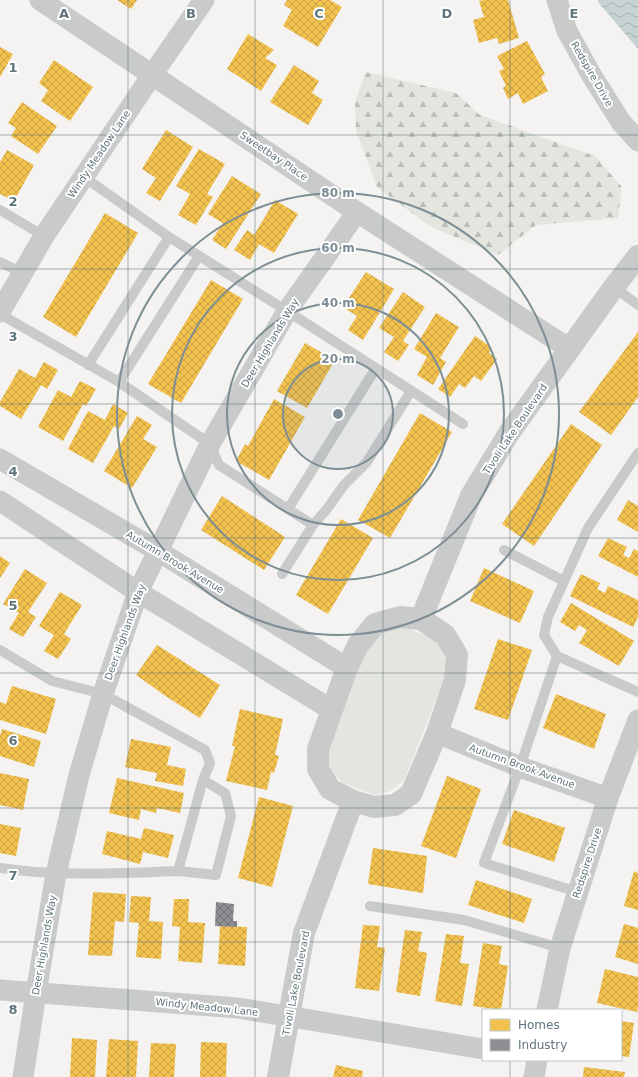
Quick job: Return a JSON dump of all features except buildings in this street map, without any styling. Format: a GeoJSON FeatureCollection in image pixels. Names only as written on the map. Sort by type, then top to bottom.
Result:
{"type":"FeatureCollection","features":[{"type":"Feature","properties":{"kind":"street","name":"Sweetbay Place"},"geometry":{"type":"LineString","coordinates":[[40,0],[357,212],[570,349]]}},
{"type":"Feature","properties":{"kind":"street","name":"Windy Meadow Lane"},"geometry":{"type":"LineString","coordinates":[[0,313],[44,236],[204,0]]}},
{"type":"Feature","properties":{"kind":"street","name":"Redspire Drive"},"geometry":{"type":"LineString","coordinates":[[557,0],[567,30],[592,76],[621,122],[638,141]]}},
{"type":"Feature","properties":{"kind":"street","name":"Deer Highlands Way"},"geometry":{"type":"LineString","coordinates":[[24,1077],[36,992],[56,874],[79,775],[103,694],[138,592],[210,444],[288,311],[357,212]]}},
{"type":"Feature","properties":{"kind":"street","name":"Tivoli Lake Boulevard"},"geometry":{"type":"LineString","coordinates":[[421,619],[471,496],[509,433],[638,256]]}},
{"type":"Feature","properties":{"kind":"street","name":"Autumn Brook Avenue"},"geometry":{"type":"LineString","coordinates":[[0,459],[158,551],[347,668]]}},
{"type":"Feature","properties":{"kind":"street"},"geometry":{"type":"LineString","coordinates":[[0,501],[138,592],[332,710]]}},
{"type":"Feature","properties":{"kind":"street"},"geometry":{"type":"LineString","coordinates":[[400,617],[421,619],[445,636],[457,655],[454,680],[437,733],[412,794],[395,805],[374,807],[353,801],[330,789],[318,769],[318,749],[347,668],[358,645],[375,624],[400,617]]}},
{"type":"Feature","properties":{"kind":"street","name":"Redspire Drive"},"geometry":{"type":"LineString","coordinates":[[547,1009],[560,948],[608,798],[638,720]]}},
{"type":"Feature","properties":{"kind":"street","name":"Autumn Brook Avenue"},"geometry":{"type":"LineString","coordinates":[[437,733],[520,767],[608,798]]}},
{"type":"Feature","properties":{"kind":"street","name":"Tivoli Lake Boulevard"},"geometry":{"type":"LineString","coordinates":[[278,1077],[304,933],[353,801]]}},
{"type":"Feature","properties":{"kind":"street","name":"Windy Meadow Lane"},"geometry":{"type":"LineString","coordinates":[[0,990],[238,1008],[482,1049]]}},
{"type":"Feature","properties":{"kind":"street"},"geometry":{"type":"LineString","coordinates":[[534,1077],[537,1061]]}},
{"type":"Feature","properties":{"kind":"lane"},"geometry":{"type":"LineString","coordinates":[[84,177],[169,237],[288,311],[463,424]]}},
{"type":"Feature","properties":{"kind":"lane"},"geometry":{"type":"LineString","coordinates":[[0,210],[44,236]]}},
{"type":"Feature","properties":{"kind":"lane"},"geometry":{"type":"LineString","coordinates":[[88,365],[169,237]]}},
{"type":"Feature","properties":{"kind":"lane"},"geometry":{"type":"LineString","coordinates":[[119,382],[199,256]]}},
{"type":"Feature","properties":{"kind":"lane"},"geometry":{"type":"LineString","coordinates":[[0,262],[22,273]]}},
{"type":"Feature","properties":{"kind":"lane"},"geometry":{"type":"LineString","coordinates":[[614,287],[638,305]]}},
{"type":"Feature","properties":{"kind":"lane"},"geometry":{"type":"LineString","coordinates":[[0,313],[119,382],[210,444],[219,465],[313,526]]}},
{"type":"Feature","properties":{"kind":"lane"},"geometry":{"type":"LineString","coordinates":[[288,509],[376,368]]}},
{"type":"Feature","properties":{"kind":"lane"},"geometry":{"type":"LineString","coordinates":[[282,574],[313,526],[344,485],[367,462],[411,391]]}},
{"type":"Feature","properties":{"kind":"lane"},"geometry":{"type":"LineString","coordinates":[[638,453],[588,528],[548,617],[544,635],[557,656],[638,692]]}},
{"type":"Feature","properties":{"kind":"lane"},"geometry":{"type":"LineString","coordinates":[[504,550],[564,581]]}},
{"type":"Feature","properties":{"kind":"lane"},"geometry":{"type":"LineString","coordinates":[[0,650],[52,681],[103,694],[205,750],[210,763],[203,780],[178,871]]}},
{"type":"Feature","properties":{"kind":"lane"},"geometry":{"type":"LineString","coordinates":[[557,656],[520,767],[484,863],[578,892]]}},
{"type":"Feature","properties":{"kind":"lane"},"geometry":{"type":"LineString","coordinates":[[0,868],[25,872],[56,874],[178,871],[216,875],[232,816],[225,793],[203,780]]}},
{"type":"Feature","properties":{"kind":"lane"},"geometry":{"type":"LineString","coordinates":[[370,906],[464,920],[560,948]]}},
{"type":"Feature","properties":{"kind":"green space"},"geometry":{"type":"Polygon","coordinates":[[[366,72],[456,93],[480,115],[595,156],[622,187],[618,218],[536,225],[498,255],[431,227],[377,187],[356,131],[355,102],[366,72]]]}},
{"type":"Feature","properties":{"kind":"green space"},"geometry":{"type":"Polygon","coordinates":[[[402,626],[432,638],[441,648],[446,662],[446,675],[404,780],[391,791],[375,795],[343,783],[328,765],[326,752],[364,651],[375,634],[402,626]]]}},
{"type":"Feature","properties":{"kind":"water"},"geometry":{"type":"Polygon","coordinates":[[[598,0],[638,0],[638,49],[598,2],[598,0]]]}}]}
